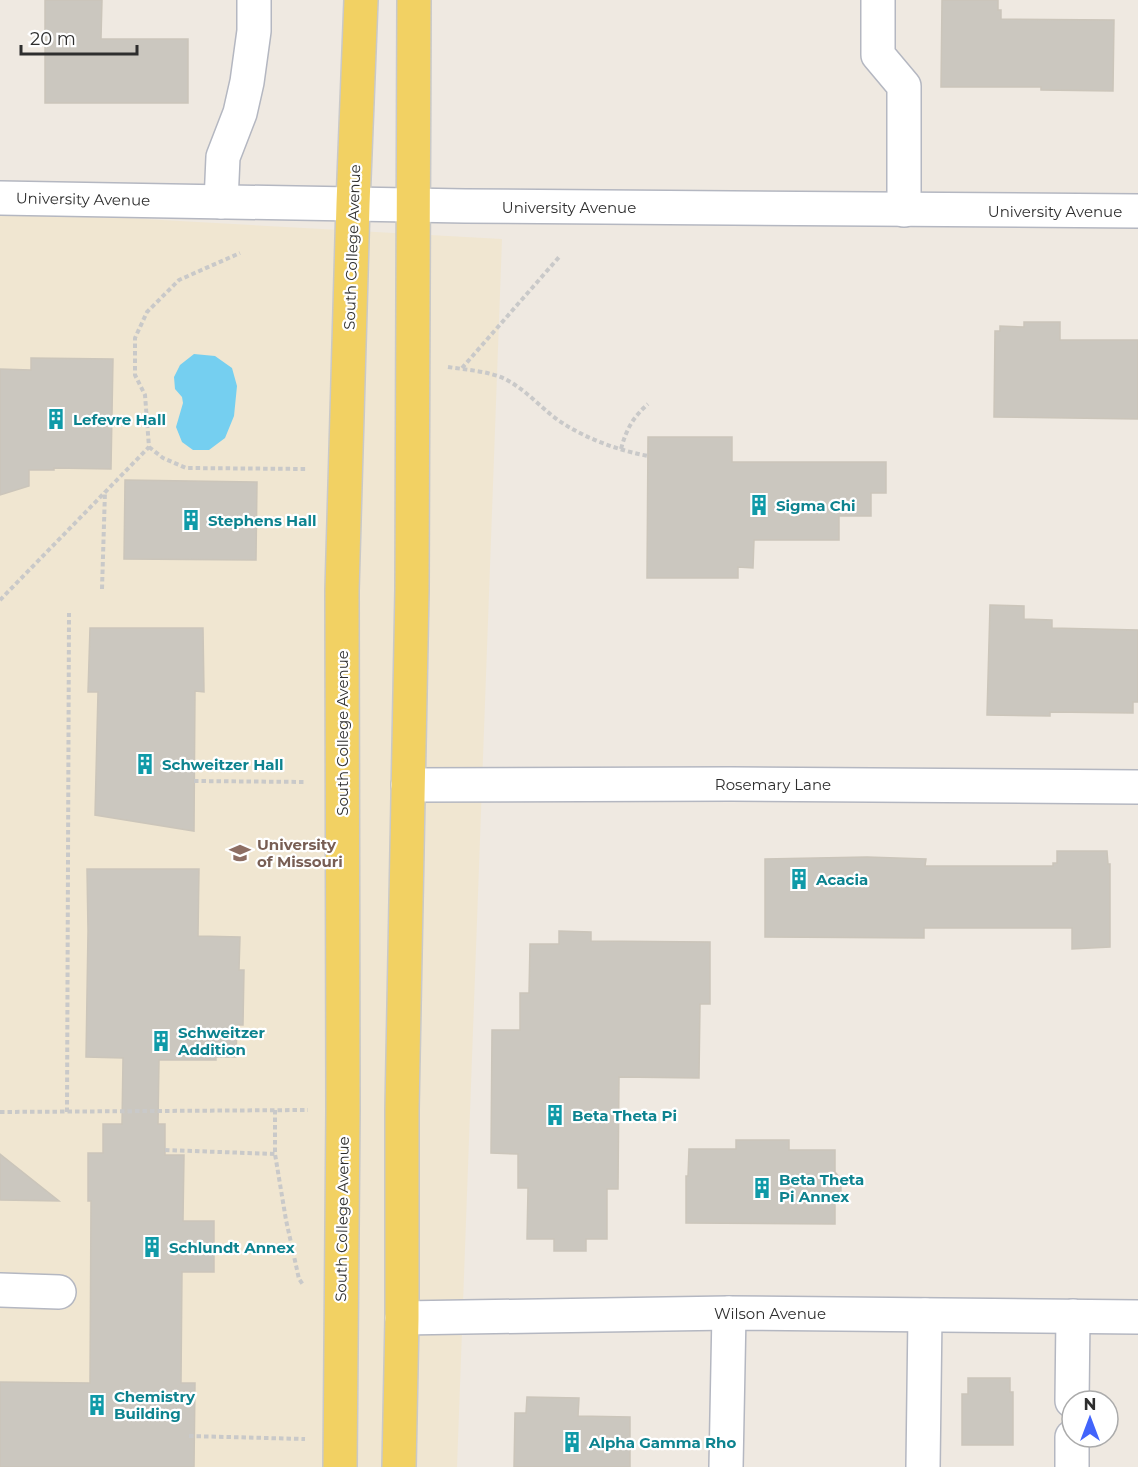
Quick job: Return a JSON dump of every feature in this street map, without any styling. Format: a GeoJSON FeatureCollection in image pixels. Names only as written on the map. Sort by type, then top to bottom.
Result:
{"type":"FeatureCollection","features":[{"type":"Feature","properties":{"kind":"main road","name":"South College Avenue"},"geometry":{"type":"LineString","coordinates":[[340,1467],[343,1110],[342,591],[360,0]]}},
{"type":"Feature","properties":{"kind":"main road"},"geometry":{"type":"LineString","coordinates":[[399,1467],[402,1110],[412,591],[414,0]]}},
{"type":"Feature","properties":{"kind":"street"},"geometry":{"type":"LineString","coordinates":[[220,202],[223,157],[240,113],[247,82],[254,31],[254,0]]}},
{"type":"Feature","properties":{"kind":"street"},"geometry":{"type":"LineString","coordinates":[[878,0],[878,55],[904,86],[904,210]]}},
{"type":"Feature","properties":{"kind":"street","name":"University Avenue"},"geometry":{"type":"LineString","coordinates":[[0,198],[413,205],[1138,211]]}},
{"type":"Feature","properties":{"kind":"street","name":"Rosemary Lane"},"geometry":{"type":"LineString","coordinates":[[408,785],[731,784],[1138,787]]}},
{"type":"Feature","properties":{"kind":"street"},"geometry":{"type":"LineString","coordinates":[[0,1290],[59,1292]]}},
{"type":"Feature","properties":{"kind":"street"},"geometry":{"type":"LineString","coordinates":[[726,1467],[729,1313]]}},
{"type":"Feature","properties":{"kind":"street","name":"Wilson Avenue"},"geometry":{"type":"LineString","coordinates":[[402,1318],[729,1313],[1138,1317]]}},
{"type":"Feature","properties":{"kind":"street"},"geometry":{"type":"LineString","coordinates":[[923,1467],[925,1314]]}},
{"type":"Feature","properties":{"kind":"street"},"geometry":{"type":"LineString","coordinates":[[1072,1389],[1073,1316]]}},
{"type":"Feature","properties":{"kind":"street"},"geometry":{"type":"LineString","coordinates":[[1072,1449],[1072,1467]]}},
{"type":"Feature","properties":{"kind":"path"},"geometry":{"type":"LineString","coordinates":[[240,253],[179,280],[147,312],[135,338],[135,375],[145,395],[149,447],[163,458],[186,468],[307,469]]}},
{"type":"Feature","properties":{"kind":"path"},"geometry":{"type":"LineString","coordinates":[[462,369],[560,256]]}},
{"type":"Feature","properties":{"kind":"path"},"geometry":{"type":"LineString","coordinates":[[447,367],[505,379],[535,398],[558,419],[590,437],[648,456]]}},
{"type":"Feature","properties":{"kind":"path"},"geometry":{"type":"LineString","coordinates":[[621,449],[626,430],[636,414],[648,404]]}},
{"type":"Feature","properties":{"kind":"path"},"geometry":{"type":"LineString","coordinates":[[0,600],[149,447]]}},
{"type":"Feature","properties":{"kind":"path"},"geometry":{"type":"LineString","coordinates":[[102,589],[105,491]]}},
{"type":"Feature","properties":{"kind":"path"},"geometry":{"type":"LineString","coordinates":[[68,1112],[69,614]]}},
{"type":"Feature","properties":{"kind":"path"},"geometry":{"type":"LineString","coordinates":[[194,781],[316,782]]}},
{"type":"Feature","properties":{"kind":"path"},"geometry":{"type":"LineString","coordinates":[[275,1110],[275,1154],[286,1220],[299,1279],[305,1288]]}},
{"type":"Feature","properties":{"kind":"path"},"geometry":{"type":"LineString","coordinates":[[0,1112],[343,1110]]}},
{"type":"Feature","properties":{"kind":"path"},"geometry":{"type":"LineString","coordinates":[[165,1150],[275,1154]]}},
{"type":"Feature","properties":{"kind":"path"},"geometry":{"type":"LineString","coordinates":[[189,1436],[309,1439]]}},
{"type":"Feature","properties":{"kind":"shaded area","name":"University of Missouri"},"geometry":{"type":"Polygon","coordinates":[[[0,211],[502,239],[457,1467],[0,1467],[0,211]]]}},
{"type":"Feature","properties":{"kind":"water"},"geometry":{"type":"Polygon","coordinates":[[[194,354],[215,356],[232,368],[237,386],[234,416],[225,438],[209,450],[193,450],[182,442],[176,427],[183,403],[182,397],[175,389],[174,377],[180,365],[194,354]]]}},
{"type":"Feature","properties":{"kind":"building"},"geometry":{"type":"Polygon","coordinates":[[[45,0],[102,0],[101,39],[188,39],[188,103],[45,103],[45,0]]]}},
{"type":"Feature","properties":{"kind":"building"},"geometry":{"type":"Polygon","coordinates":[[[942,0],[998,0],[1001,19],[1114,20],[1113,91],[1041,90],[1041,87],[941,87],[942,0]]]}},
{"type":"Feature","properties":{"kind":"building"},"geometry":{"type":"Polygon","coordinates":[[[1024,322],[1060,322],[1060,340],[1138,340],[1138,419],[994,417],[995,331],[1000,331],[1000,326],[1024,327],[1024,322]]]}},
{"type":"Feature","properties":{"kind":"building","name":"Lefevre Hall"},"geometry":{"type":"Polygon","coordinates":[[[31,358],[113,359],[111,469],[29,470],[29,486],[0,495],[0,369],[31,370],[31,358]]]}},
{"type":"Feature","properties":{"kind":"building","name":"Sigma Chi"},"geometry":{"type":"Polygon","coordinates":[[[648,437],[732,437],[732,462],[886,462],[886,493],[871,493],[871,516],[839,516],[839,540],[754,540],[753,568],[738,567],[738,578],[647,578],[648,437]]]}},
{"type":"Feature","properties":{"kind":"building","name":"Stephens Hall"},"geometry":{"type":"Polygon","coordinates":[[[125,480],[257,482],[256,560],[124,559],[125,480]]]}},
{"type":"Feature","properties":{"kind":"building"},"geometry":{"type":"Polygon","coordinates":[[[990,605],[1024,606],[1024,619],[1052,620],[1052,628],[1138,630],[1138,702],[1133,702],[1133,713],[1050,712],[1050,716],[987,715],[990,605]]]}},
{"type":"Feature","properties":{"kind":"building","name":"Schweitzer Hall"},"geometry":{"type":"Polygon","coordinates":[[[90,628],[203,628],[204,692],[195,691],[194,831],[95,815],[98,692],[88,692],[90,628]]]}},
{"type":"Feature","properties":{"kind":"building"},"geometry":{"type":"Polygon","coordinates":[[[1057,851],[1107,851],[1108,864],[1110,864],[1110,947],[1072,949],[1072,928],[924,928],[924,938],[765,937],[765,859],[867,857],[926,859],[925,866],[1053,866],[1053,863],[1057,863],[1057,851]]]}},
{"type":"Feature","properties":{"kind":"building"},"geometry":{"type":"Polygon","coordinates":[[[87,869],[199,869],[198,936],[240,937],[239,970],[244,970],[243,1025],[237,1025],[236,1057],[216,1057],[216,1060],[159,1060],[158,1124],[165,1124],[165,1155],[184,1155],[183,1221],[214,1221],[214,1272],[182,1272],[181,1383],[195,1383],[194,1467],[0,1467],[0,1382],[90,1383],[91,1201],[88,1201],[88,1153],[103,1153],[103,1124],[122,1124],[123,1058],[86,1057],[87,869]]]}},
{"type":"Feature","properties":{"kind":"building","name":"Beta Theta Pi"},"geometry":{"type":"Polygon","coordinates":[[[559,931],[591,932],[591,941],[710,942],[710,1004],[700,1004],[699,1078],[619,1077],[618,1189],[607,1189],[607,1239],[586,1239],[586,1251],[554,1251],[554,1239],[527,1239],[528,1188],[518,1188],[518,1154],[491,1153],[492,1030],[520,1030],[520,993],[529,993],[530,944],[559,944],[559,931]]]}},
{"type":"Feature","properties":{"kind":"building","name":"Beta Theta Pi Annex"},"geometry":{"type":"Polygon","coordinates":[[[736,1140],[789,1140],[789,1150],[835,1150],[835,1172],[841,1179],[841,1196],[835,1203],[835,1224],[686,1223],[686,1176],[688,1176],[689,1149],[736,1149],[736,1140]]]}},
{"type":"Feature","properties":{"kind":"building"},"geometry":{"type":"Polygon","coordinates":[[[0,1154],[59,1201],[0,1200],[0,1154]]]}},
{"type":"Feature","properties":{"kind":"building"},"geometry":{"type":"Polygon","coordinates":[[[968,1378],[1010,1378],[1010,1392],[1013,1392],[1013,1445],[962,1445],[962,1394],[968,1394],[968,1378]]]}},
{"type":"Feature","properties":{"kind":"building","name":"Alpha Gamma Rho"},"geometry":{"type":"Polygon","coordinates":[[[527,1397],[579,1398],[578,1416],[630,1417],[630,1467],[514,1467],[515,1413],[526,1413],[527,1397]]]}},
{"type":"Feature","properties":{"kind":"place","name":"Lefevre Hall"},"geometry":{"type":"Point","coordinates":[56,419]}},
{"type":"Feature","properties":{"kind":"place","name":"Sigma Chi"},"geometry":{"type":"Point","coordinates":[759,505]}},
{"type":"Feature","properties":{"kind":"place","name":"Stephens Hall"},"geometry":{"type":"Point","coordinates":[191,520]}},
{"type":"Feature","properties":{"kind":"place","name":"Schweitzer Hall"},"geometry":{"type":"Point","coordinates":[145,764]}},
{"type":"Feature","properties":{"kind":"place","name":"University of Missouri"},"geometry":{"type":"Point","coordinates":[240,853]}},
{"type":"Feature","properties":{"kind":"place","name":"Acacia"},"geometry":{"type":"Point","coordinates":[799,879]}},
{"type":"Feature","properties":{"kind":"place","name":"Schweitzer Addition"},"geometry":{"type":"Point","coordinates":[161,1041]}},
{"type":"Feature","properties":{"kind":"place","name":"Beta Theta Pi"},"geometry":{"type":"Point","coordinates":[555,1115]}},
{"type":"Feature","properties":{"kind":"place","name":"Beta Theta Pi Annex"},"geometry":{"type":"Point","coordinates":[762,1188]}},
{"type":"Feature","properties":{"kind":"place","name":"Schlundt Annex"},"geometry":{"type":"Point","coordinates":[152,1247]}},
{"type":"Feature","properties":{"kind":"place","name":"Chemistry Building"},"geometry":{"type":"Point","coordinates":[97,1405]}},
{"type":"Feature","properties":{"kind":"place","name":"Alpha Gamma Rho"},"geometry":{"type":"Point","coordinates":[572,1442]}}]}
